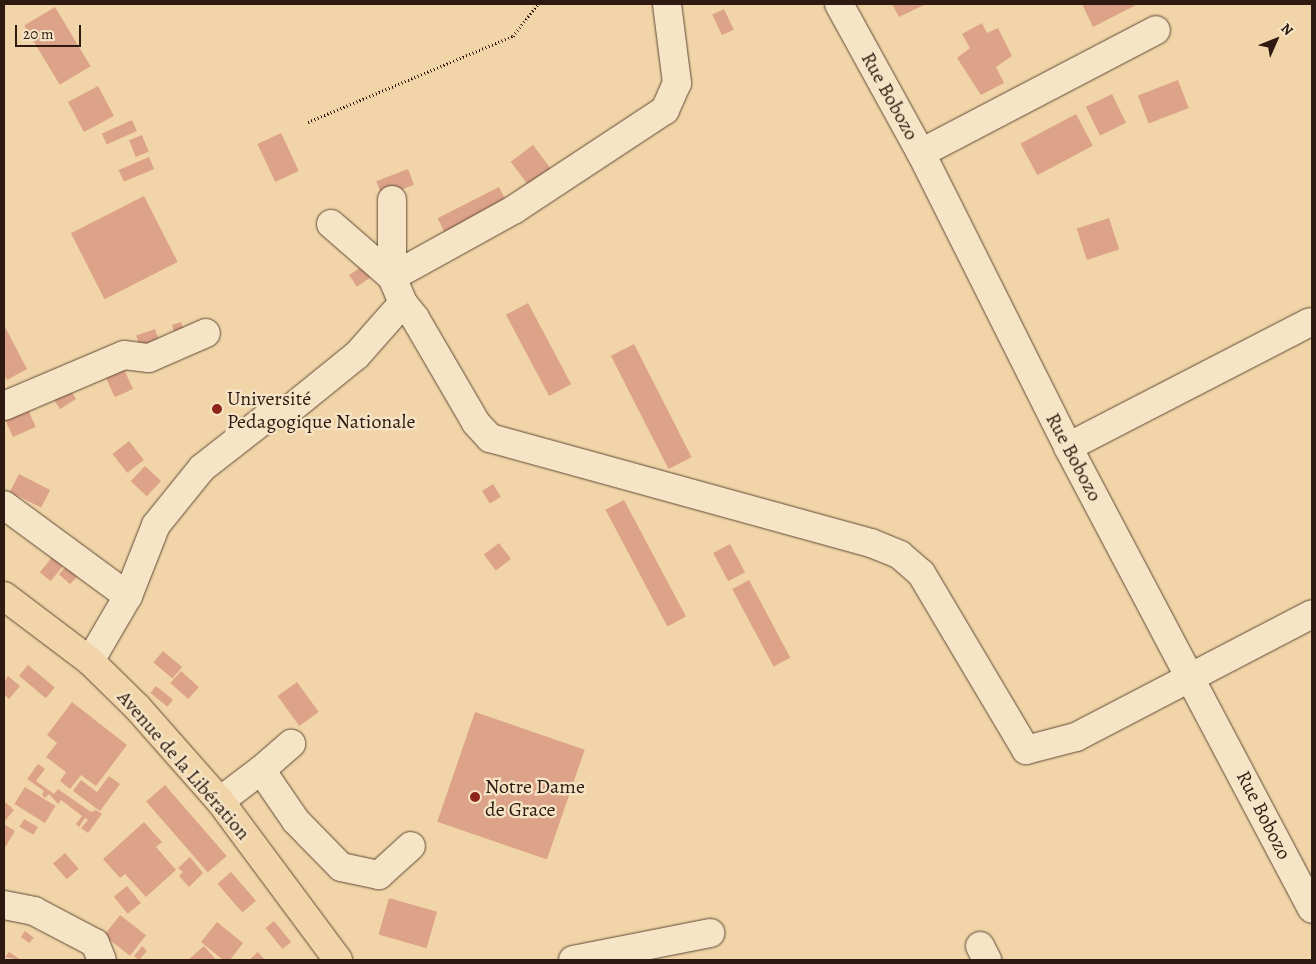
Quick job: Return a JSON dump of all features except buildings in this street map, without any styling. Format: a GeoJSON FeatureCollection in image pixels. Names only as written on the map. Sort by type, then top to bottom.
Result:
{"type":"FeatureCollection","features":[{"type":"Feature","properties":{"kind":"highway","name":"Avenue de la Libération"},"geometry":{"type":"LineString","coordinates":[[4,596],[90,661],[137,706],[220,801],[338,960]]}},
{"type":"Feature","properties":{"kind":"street"},"geometry":{"type":"LineString","coordinates":[[392,277],[515,209],[665,110],[676,83],[668,4]]}},
{"type":"Feature","properties":{"kind":"street","name":"Rue Bobozo"},"geometry":{"type":"LineString","coordinates":[[839,4],[922,153],[1068,447],[1192,676],[1312,909]]}},
{"type":"Feature","properties":{"kind":"street"},"geometry":{"type":"LineString","coordinates":[[922,153],[1156,30]]}},
{"type":"Feature","properties":{"kind":"street"},"geometry":{"type":"LineString","coordinates":[[392,200],[392,277],[403,303],[415,318],[476,423],[490,438],[871,543],[900,554],[922,573],[1026,750],[1076,737],[1312,614]]}},
{"type":"Feature","properties":{"kind":"street"},"geometry":{"type":"LineString","coordinates":[[331,224],[392,277]]}},
{"type":"Feature","properties":{"kind":"street"},"geometry":{"type":"LineString","coordinates":[[90,661],[128,596],[156,525],[202,468],[266,418],[289,410],[357,355],[403,303]]}},
{"type":"Feature","properties":{"kind":"street"},"geometry":{"type":"LineString","coordinates":[[1068,447],[1310,322]]}},
{"type":"Feature","properties":{"kind":"street"},"geometry":{"type":"LineString","coordinates":[[4,406],[118,357],[124,355],[150,358],[206,333]]}},
{"type":"Feature","properties":{"kind":"street"},"geometry":{"type":"LineString","coordinates":[[4,505],[128,596]]}},
{"type":"Feature","properties":{"kind":"street"},"geometry":{"type":"LineString","coordinates":[[220,801],[291,744]]}},
{"type":"Feature","properties":{"kind":"street"},"geometry":{"type":"LineString","coordinates":[[261,770],[296,821],[341,867],[379,875],[411,846]]}},
{"type":"Feature","properties":{"kind":"street"},"geometry":{"type":"LineString","coordinates":[[4,905],[34,911],[95,943],[102,960]]}},
{"type":"Feature","properties":{"kind":"street"},"geometry":{"type":"LineString","coordinates":[[573,960],[710,933]]}},
{"type":"Feature","properties":{"kind":"path"},"geometry":{"type":"LineString","coordinates":[[308,122],[513,36],[538,4]]}},
{"type":"Feature","properties":{"kind":"place","name":"Université Pedagogique Nationale"},"geometry":{"type":"Point","coordinates":[217,409]}},
{"type":"Feature","properties":{"kind":"place","name":"Notre Dame de Grace"},"geometry":{"type":"Point","coordinates":[475,797]}}]}
